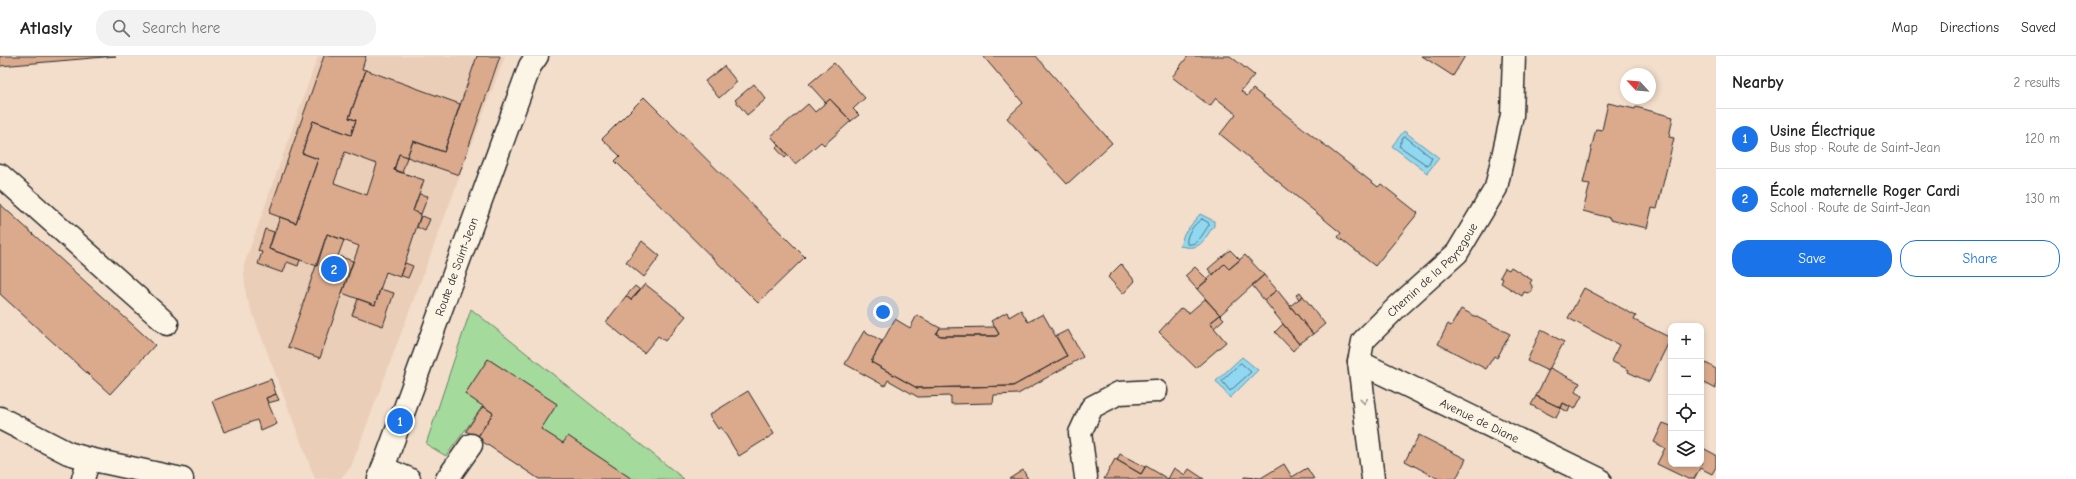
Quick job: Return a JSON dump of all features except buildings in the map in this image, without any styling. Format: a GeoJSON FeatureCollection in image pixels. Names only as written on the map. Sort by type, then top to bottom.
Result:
{"type":"FeatureCollection","features":[{"type":"Feature","properties":{"kind":"street","name":"Route de Saint-Jean"},"geometry":{"type":"LineString","coordinates":[[381,474],[530,66],[537,56]]}},
{"type":"Feature","properties":{"kind":"street","name":"Chemin de la Peyregoue"},"geometry":{"type":"LineString","coordinates":[[1373,479],[1359,362],[1364,341],[1396,308],[1457,253],[1496,188],[1512,115],[1514,56]]}},
{"type":"Feature","properties":{"kind":"street"},"geometry":{"type":"LineString","coordinates":[[0,175],[167,324]]}},
{"type":"Feature","properties":{"kind":"street","name":"Avenue de Diane"},"geometry":{"type":"LineString","coordinates":[[1359,362],[1599,479]]}},
{"type":"Feature","properties":{"kind":"street"},"geometry":{"type":"LineString","coordinates":[[1086,477],[1080,434],[1092,407],[1119,394],[1156,391]]}},
{"type":"Feature","properties":{"kind":"street"},"geometry":{"type":"LineString","coordinates":[[0,418],[68,453],[86,469],[175,478]]}},
{"type":"Feature","properties":{"kind":"street"},"geometry":{"type":"LineString","coordinates":[[456,476],[471,445]]}},
{"type":"Feature","properties":{"kind":"street"},"geometry":{"type":"LineString","coordinates":[[381,474],[409,479]]}},
{"type":"Feature","properties":{"kind":"shaded area"},"geometry":{"type":"Polygon","coordinates":[[[318,56],[505,56],[351,467],[340,479],[315,479],[246,296],[244,273],[244,265],[318,56]]]}},
{"type":"Feature","properties":{"kind":"green space"},"geometry":{"type":"Polygon","coordinates":[[[471,309],[684,479],[632,479],[568,436],[563,443],[541,429],[557,404],[488,359],[465,394],[483,406],[446,456],[426,444],[471,309]]]}},
{"type":"Feature","properties":{"kind":"water"},"geometry":{"type":"Polygon","coordinates":[[[1404,131],[1439,158],[1427,173],[1392,146],[1404,131]]]}},
{"type":"Feature","properties":{"kind":"water"},"geometry":{"type":"Polygon","coordinates":[[[1200,214],[1214,221],[1214,226],[1201,244],[1193,247],[1180,246],[1184,234],[1200,214]]]}},
{"type":"Feature","properties":{"kind":"water"},"geometry":{"type":"Polygon","coordinates":[[[1242,357],[1258,370],[1230,398],[1216,381],[1242,357]]]}},
{"type":"Feature","properties":{"kind":"place","name":"École maternelle Roger Cardi"},"geometry":{"type":"Point","coordinates":[334,269]}},
{"type":"Feature","properties":{"kind":"place","name":"Usine Électrique"},"geometry":{"type":"Point","coordinates":[400,421]}}]}
